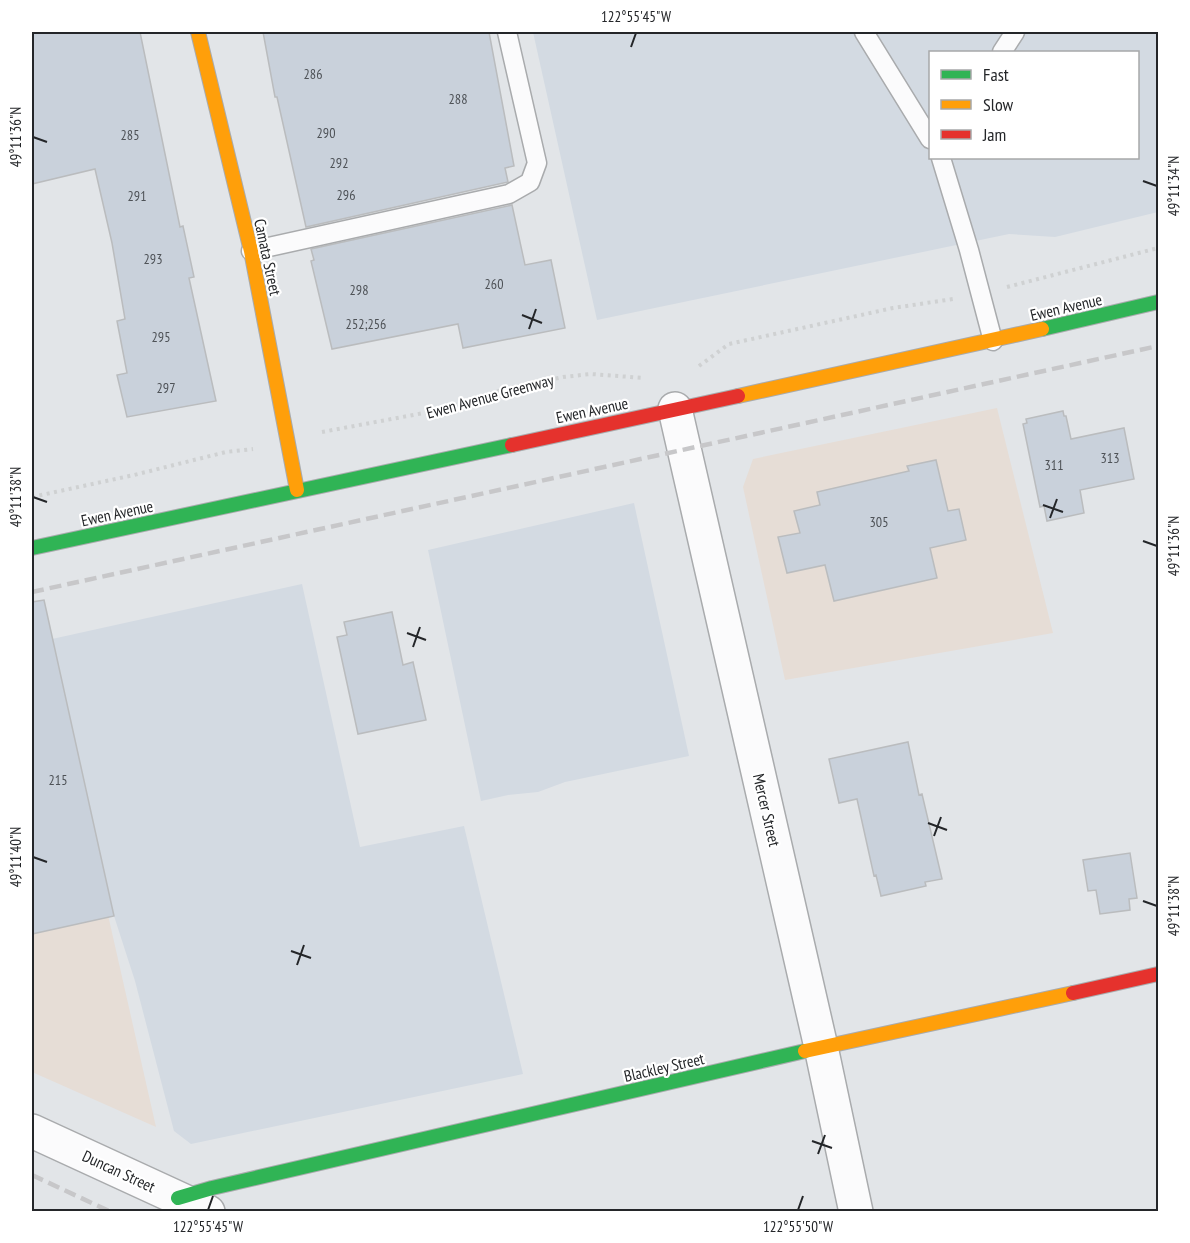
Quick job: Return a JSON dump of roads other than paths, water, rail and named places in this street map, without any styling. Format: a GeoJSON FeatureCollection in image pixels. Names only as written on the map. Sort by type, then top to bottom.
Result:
{"type":"FeatureCollection","features":[{"type":"Feature","properties":{"kind":"street","name":"Camata Street"},"geometry":{"type":"LineString","coordinates":[[198,32],[251,251],[297,490]]}},
{"type":"Feature","properties":{"kind":"street","name":"Ewen Avenue"},"geometry":{"type":"LineString","coordinates":[[32,548],[993,341],[1158,302]]}},
{"type":"Feature","properties":{"kind":"street","name":"Mercer Street"},"geometry":{"type":"LineString","coordinates":[[675,409],[821,1047],[856,1212]]}},
{"type":"Feature","properties":{"kind":"street","name":"Blackley Street"},"geometry":{"type":"LineString","coordinates":[[178,1198],[212,1188],[821,1047],[1158,974]]}},
{"type":"Feature","properties":{"kind":"street","name":"Duncan Street"},"geometry":{"type":"LineString","coordinates":[[32,1131],[207,1212]]}},
{"type":"Feature","properties":{"kind":"lane"},"geometry":{"type":"LineString","coordinates":[[251,251],[509,194],[530,182],[537,163],[507,32]]}},
{"type":"Feature","properties":{"kind":"lane"},"geometry":{"type":"LineString","coordinates":[[864,32],[929,137]]}},
{"type":"Feature","properties":{"kind":"lane"},"geometry":{"type":"LineString","coordinates":[[1003,51],[1015,32]]}},
{"type":"Feature","properties":{"kind":"lane"},"geometry":{"type":"LineString","coordinates":[[941,159],[993,341]]}},
{"type":"Feature","properties":{"kind":"railway"},"geometry":{"type":"LineString","coordinates":[[32,592],[1158,346]]}},
{"type":"Feature","properties":{"kind":"railway"},"geometry":{"type":"LineString","coordinates":[[32,1175],[111,1212]]}}]}
